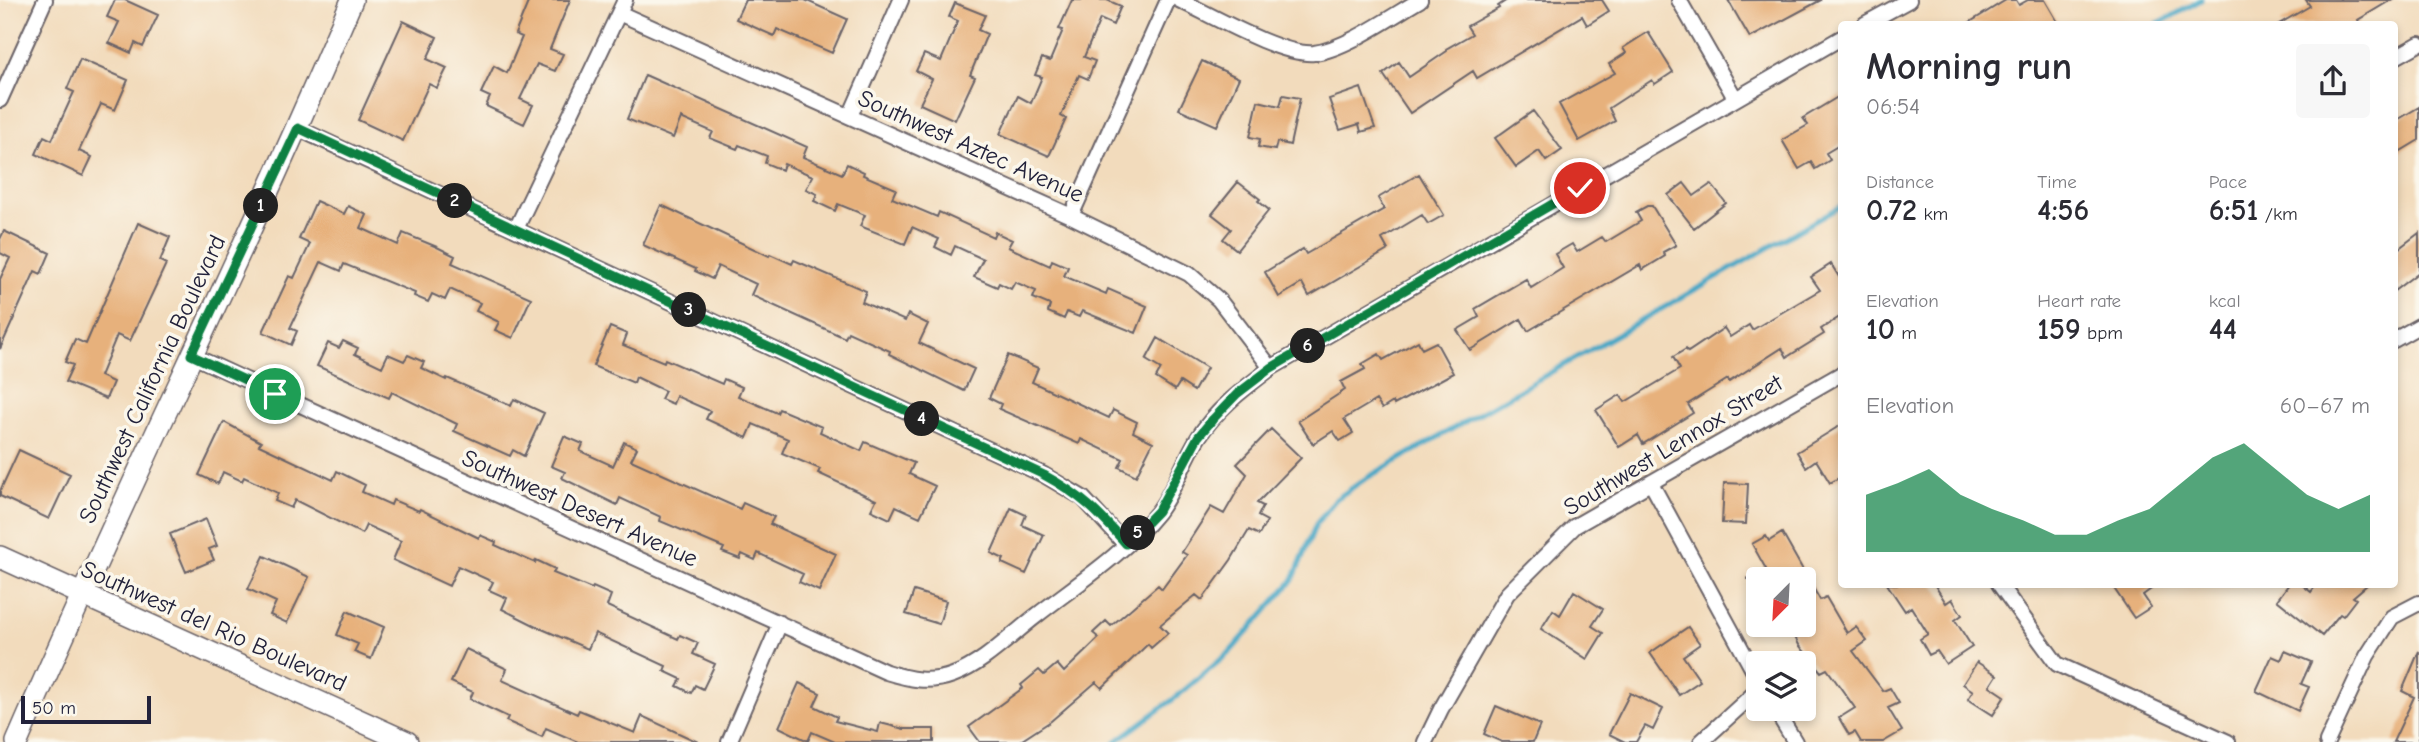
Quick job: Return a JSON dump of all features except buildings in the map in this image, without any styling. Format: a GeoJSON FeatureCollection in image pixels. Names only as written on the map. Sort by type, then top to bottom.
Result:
{"type":"FeatureCollection","features":[{"type":"Feature","properties":{"kind":"street"},"geometry":{"type":"LineString","coordinates":[[0,100],[44,0]]}},
{"type":"Feature","properties":{"kind":"street","name":"Southwest California Boulevard"},"geometry":{"type":"LineString","coordinates":[[17,742],[80,595],[298,128],[352,0]]}},
{"type":"Feature","properties":{"kind":"street"},"geometry":{"type":"LineString","coordinates":[[849,116],[901,0]]}},
{"type":"Feature","properties":{"kind":"street"},"geometry":{"type":"LineString","coordinates":[[1071,216],[1168,0]]}},
{"type":"Feature","properties":{"kind":"street"},"geometry":{"type":"LineString","coordinates":[[1180,0],[1263,40],[1314,53],[1355,38],[1420,0]]}},
{"type":"Feature","properties":{"kind":"street"},"geometry":{"type":"LineString","coordinates":[[1679,0],[1735,98]]}},
{"type":"Feature","properties":{"kind":"street"},"geometry":{"type":"LineString","coordinates":[[1871,21],[1909,0]]}},
{"type":"Feature","properties":{"kind":"street"},"geometry":{"type":"LineString","coordinates":[[516,229],[622,7]]}},
{"type":"Feature","properties":{"kind":"street","name":"Southwest Aztec Avenue"},"geometry":{"type":"LineString","coordinates":[[622,7],[849,116],[1071,216],[1189,274],[1219,300],[1271,368]]}},
{"type":"Feature","properties":{"kind":"street"},"geometry":{"type":"LineString","coordinates":[[298,128],[1044,475],[1083,498],[1126,544],[1158,511],[1198,437],[1237,394],[1271,368],[1838,40]]}},
{"type":"Feature","properties":{"kind":"street"},"geometry":{"type":"LineString","coordinates":[[2398,56],[2419,44]]}},
{"type":"Feature","properties":{"kind":"street"},"geometry":{"type":"LineString","coordinates":[[2398,338],[2419,326]]}},
{"type":"Feature","properties":{"kind":"street","name":"Southwest Desert Avenue"},"geometry":{"type":"LineString","coordinates":[[191,355],[886,672],[925,682],[955,675],[993,650],[1126,544]]}},
{"type":"Feature","properties":{"kind":"street","name":"Southwest Lennox Street"},"geometry":{"type":"LineString","coordinates":[[1425,742],[1507,594],[1575,526],[1838,376]]}},
{"type":"Feature","properties":{"kind":"street"},"geometry":{"type":"LineString","coordinates":[[1651,483],[1746,657]]}},
{"type":"Feature","properties":{"kind":"street","name":"Southwest del Rio Boulevard"},"geometry":{"type":"LineString","coordinates":[[0,557],[407,742]]}},
{"type":"Feature","properties":{"kind":"street"},"geometry":{"type":"LineString","coordinates":[[2002,588],[2057,664],[2228,742]]}},
{"type":"Feature","properties":{"kind":"street"},"geometry":{"type":"LineString","coordinates":[[2328,742],[2367,656],[2392,617],[2419,603]]}},
{"type":"Feature","properties":{"kind":"street"},"geometry":{"type":"LineString","coordinates":[[729,742],[780,623]]}},
{"type":"Feature","properties":{"kind":"street"},"geometry":{"type":"LineString","coordinates":[[1701,742],[1746,701]]}},
{"type":"Feature","properties":{"kind":"street"},"geometry":{"type":"LineString","coordinates":[[1783,721],[1796,742]]}},
{"type":"Feature","properties":{"kind":"waterway"},"geometry":{"type":"LineString","coordinates":[[2163,21],[2201,0]]}},
{"type":"Feature","properties":{"kind":"waterway"},"geometry":{"type":"LineString","coordinates":[[1115,742],[1175,698],[1230,652],[1293,580],[1316,524],[1336,499],[1365,479],[1838,208]]}},
{"type":"Feature","properties":{"kind":"route"},"geometry":{"type":"LineString","coordinates":[[275,394],[191,355],[298,128],[1044,475],[1083,498],[1126,544],[1158,511],[1198,437],[1237,394],[1271,368],[1580,188]]}}]}
